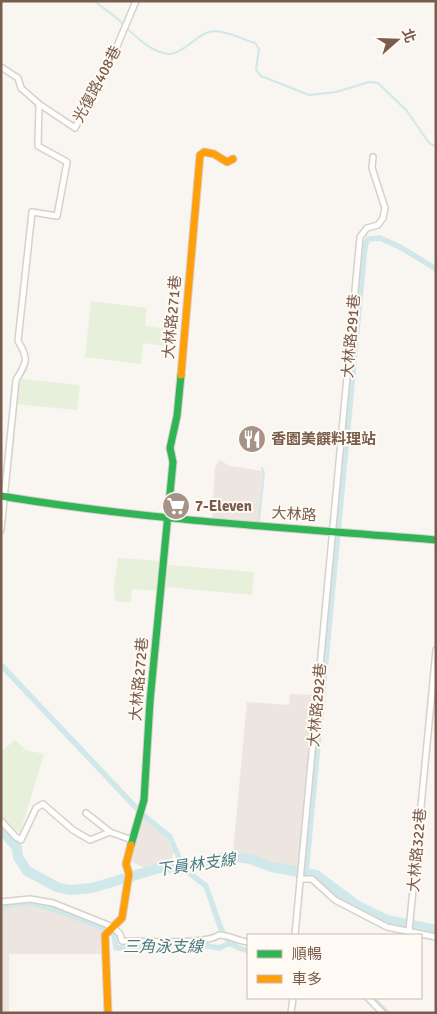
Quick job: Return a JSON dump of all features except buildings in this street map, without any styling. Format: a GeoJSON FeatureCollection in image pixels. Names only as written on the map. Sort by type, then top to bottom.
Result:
{"type":"FeatureCollection","features":[{"type":"Feature","properties":{"kind":"street","name":"光復路408巷"},"geometry":{"type":"LineString","coordinates":[[39,104],[75,128],[118,46],[136,1]]}},
{"type":"Feature","properties":{"kind":"street"},"geometry":{"type":"LineString","coordinates":[[1,67],[18,78],[21,88],[39,104],[38,146],[67,162],[57,216],[32,212],[18,340],[26,360],[16,380],[1,530]]}},
{"type":"Feature","properties":{"kind":"street","name":"大林路271巷"},"geometry":{"type":"LineString","coordinates":[[167,518],[172,462],[170,448],[177,416],[200,155],[204,152],[214,154],[227,162],[233,159]]}},
{"type":"Feature","properties":{"kind":"street","name":"大林路291巷"},"geometry":{"type":"LineString","coordinates":[[333,531],[360,236],[367,228],[378,225],[383,218],[385,208],[372,168],[372,157]]}},
{"type":"Feature","properties":{"kind":"street","name":"大林路"},"geometry":{"type":"LineString","coordinates":[[3,496],[66,507],[167,518],[436,540]]}},
{"type":"Feature","properties":{"kind":"street","name":"大林路272巷"},"geometry":{"type":"LineString","coordinates":[[108,1013],[105,935],[122,918],[129,874],[126,864],[144,800],[150,701],[167,518]]}},
{"type":"Feature","properties":{"kind":"street","name":"大林路292巷"},"geometry":{"type":"LineString","coordinates":[[295,934],[333,531]]}},
{"type":"Feature","properties":{"kind":"street","name":"大林路322巷"},"geometry":{"type":"LineString","coordinates":[[410,931],[436,650]]}},
{"type":"Feature","properties":{"kind":"street"},"geometry":{"type":"LineString","coordinates":[[1,821],[21,840],[36,808],[42,804],[73,830],[90,840],[110,832]]}},
{"type":"Feature","properties":{"kind":"street"},"geometry":{"type":"LineString","coordinates":[[86,813],[110,832],[132,840]]}},
{"type":"Feature","properties":{"kind":"street"},"geometry":{"type":"LineString","coordinates":[[300,878],[312,879],[335,900],[387,927],[421,934]]}},
{"type":"Feature","properties":{"kind":"street"},"geometry":{"type":"LineString","coordinates":[[1,902],[30,899],[52,903],[114,927],[120,934],[122,941],[179,942],[214,939],[219,935],[230,935],[238,941],[247,942]]}},
{"type":"Feature","properties":{"kind":"street"},"geometry":{"type":"LineString","coordinates":[[422,934],[436,938]]}},
{"type":"Feature","properties":{"kind":"street"},"geometry":{"type":"LineString","coordinates":[[291,1013],[293,999]]}},
{"type":"Feature","properties":{"kind":"street"},"geometry":{"type":"LineString","coordinates":[[369,999],[383,1013]]}},
{"type":"Feature","properties":{"kind":"shaded area"},"geometry":{"type":"Polygon","coordinates":[[[219,460],[230,466],[263,471],[259,522],[212,518],[215,468],[219,460]]]}},
{"type":"Feature","properties":{"kind":"shaded area"},"geometry":{"type":"Polygon","coordinates":[[[290,694],[316,695],[300,868],[275,864],[233,852],[247,702],[289,705],[290,694]]]}},
{"type":"Feature","properties":{"kind":"shaded area"},"geometry":{"type":"Polygon","coordinates":[[[143,818],[167,838],[174,852],[171,859],[163,864],[147,869],[130,861],[143,818]]]}},
{"type":"Feature","properties":{"kind":"shaded area"},"geometry":{"type":"Polygon","coordinates":[[[33,905],[106,928],[106,954],[9,954],[9,1013],[1,1013],[1,911],[8,907],[33,905]]]}},
{"type":"Feature","properties":{"kind":"green space"},"geometry":{"type":"Polygon","coordinates":[[[91,301],[147,308],[145,326],[167,329],[165,346],[143,343],[141,364],[85,357],[91,301]]]}},
{"type":"Feature","properties":{"kind":"green space"},"geometry":{"type":"Polygon","coordinates":[[[22,379],[80,385],[77,410],[15,404],[18,382],[22,379]]]}},
{"type":"Feature","properties":{"kind":"green space"},"geometry":{"type":"Polygon","coordinates":[[[118,558],[162,561],[159,591],[132,589],[131,603],[115,601],[114,588],[118,558]]]}},
{"type":"Feature","properties":{"kind":"green space"},"geometry":{"type":"Polygon","coordinates":[[[168,565],[254,572],[252,595],[166,587],[168,565]]]}},
{"type":"Feature","properties":{"kind":"green space"},"geometry":{"type":"Polygon","coordinates":[[[15,740],[26,750],[44,754],[20,833],[8,824],[1,815],[1,752],[15,740]]]}},
{"type":"Feature","properties":{"kind":"waterway"},"geometry":{"type":"LineString","coordinates":[[94,1],[116,17],[148,46],[169,54],[178,52],[206,33],[218,31],[255,43],[259,49],[256,70],[261,76],[309,95],[336,92],[369,82],[378,83],[407,111],[429,143],[436,147]]}},
{"type":"Feature","properties":{"kind":"waterway"},"geometry":{"type":"LineString","coordinates":[[306,872],[365,246],[368,239],[380,238],[402,248],[436,269]]}},
{"type":"Feature","properties":{"kind":"waterway"},"geometry":{"type":"LineString","coordinates":[[259,521],[264,473],[262,468]]}},
{"type":"Feature","properties":{"kind":"waterway"},"geometry":{"type":"LineString","coordinates":[[1,665],[143,815],[170,837],[184,869],[206,886],[221,929],[230,943]]}},
{"type":"Feature","properties":{"kind":"waterway","name":"下員林支線"},"geometry":{"type":"LineString","coordinates":[[1,829],[17,848],[18,857],[27,871],[57,887],[69,890],[92,888],[163,867],[184,869],[224,857],[237,857],[250,859],[272,867],[316,875],[358,906],[387,920],[436,930]]}},
{"type":"Feature","properties":{"kind":"waterway","name":"三角泳支線"},"geometry":{"type":"LineString","coordinates":[[1,908],[25,903],[57,910],[114,934],[116,948],[196,944],[219,948],[230,943],[247,951]]}},
{"type":"Feature","properties":{"kind":"waterway","name":"三角泳支線"},"geometry":{"type":"LineString","coordinates":[[373,999],[387,1013]]}},
{"type":"Feature","properties":{"kind":"traffic: fast"},"geometry":{"type":"LineString","coordinates":[[131,845],[144,800],[150,701],[173,462],[170,448],[177,416],[181,375]]}},
{"type":"Feature","properties":{"kind":"traffic: fast"},"geometry":{"type":"LineString","coordinates":[[1,496],[164,517],[436,540]]}},
{"type":"Feature","properties":{"kind":"traffic: slow"},"geometry":{"type":"LineString","coordinates":[[181,375],[200,155],[204,152],[214,154],[227,162],[233,159]]}},
{"type":"Feature","properties":{"kind":"traffic: slow"},"geometry":{"type":"LineString","coordinates":[[108,1013],[105,935],[122,918],[129,874],[126,864],[131,845]]}},
{"type":"Feature","properties":{"kind":"place","name":"香園美饌料理站"},"geometry":{"type":"Point","coordinates":[252,439]}},
{"type":"Feature","properties":{"kind":"place","name":"7-Eleven"},"geometry":{"type":"Point","coordinates":[176,506]}}]}
